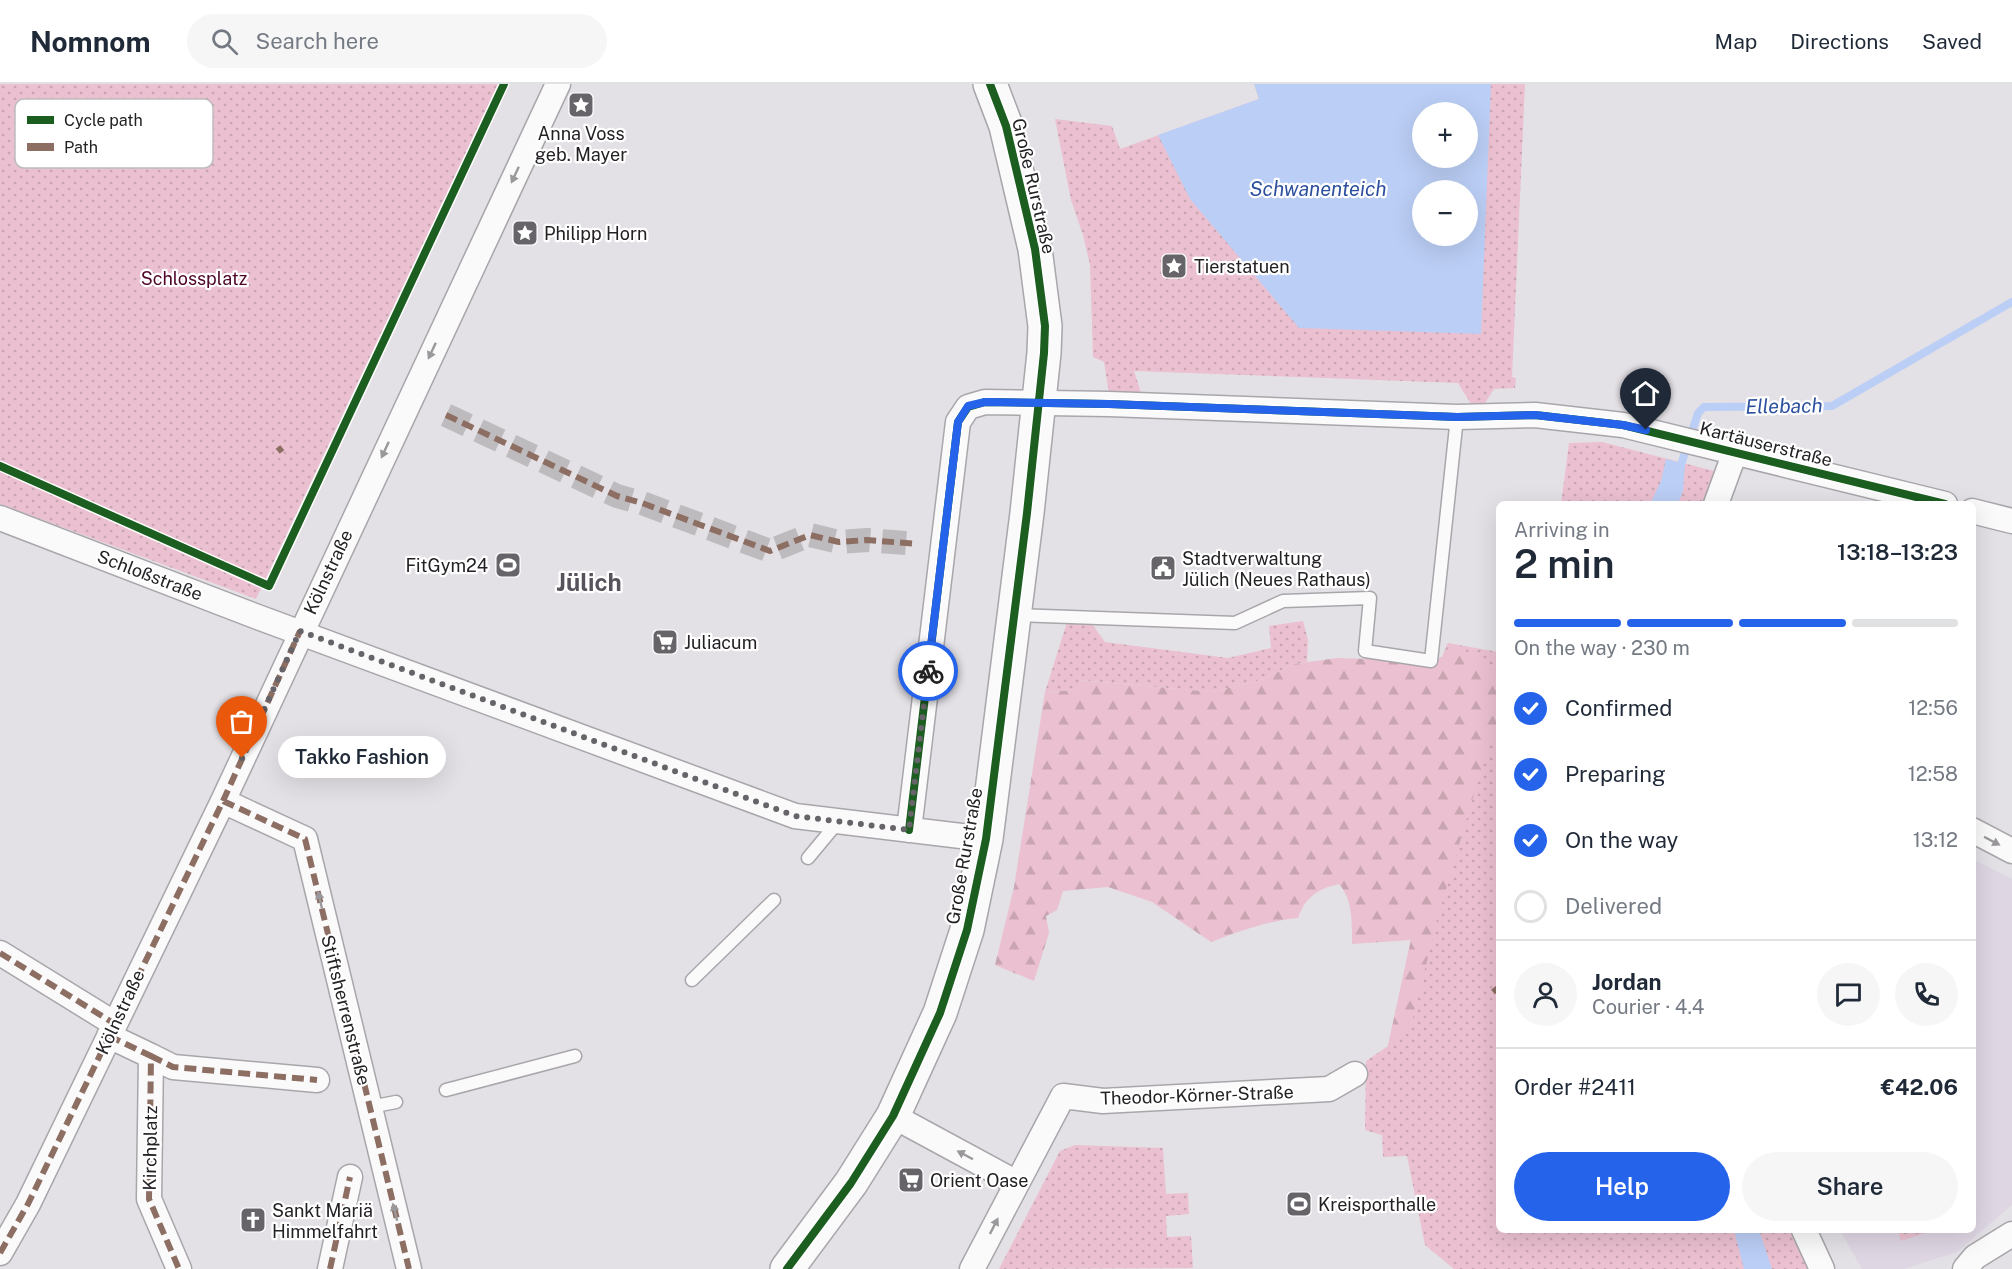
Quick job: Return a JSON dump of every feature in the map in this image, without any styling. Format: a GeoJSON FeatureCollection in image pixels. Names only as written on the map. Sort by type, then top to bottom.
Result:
{"type":"FeatureCollection","features":[{"type":"Feature","properties":{"kind":"main road","name":"Große Rurstraße"},"geometry":{"type":"LineString","coordinates":[[787,1269],[851,1183],[893,1116],[940,1013],[967,930],[986,839],[1040,403],[1045,326],[1035,249],[1006,126],[990,84]]}},
{"type":"Feature","properties":{"kind":"street","name":"Kölnstraße"},"geometry":{"type":"LineString","coordinates":[[0,1253],[28,1204],[223,801],[300,631],[558,84]]}},
{"type":"Feature","properties":{"kind":"street"},"geometry":{"type":"LineString","coordinates":[[909,830],[958,422],[968,406],[985,402],[1040,403]]}},
{"type":"Feature","properties":{"kind":"street","name":"Kartäuserstraße"},"geometry":{"type":"LineString","coordinates":[[1040,403],[1457,417],[1535,415],[1623,425],[1933,501]]}},
{"type":"Feature","properties":{"kind":"street"},"geometry":{"type":"LineString","coordinates":[[1717,501],[1735,452]]}},
{"type":"Feature","properties":{"kind":"street"},"geometry":{"type":"LineString","coordinates":[[1976,512],[2012,521]]}},
{"type":"Feature","properties":{"kind":"street","name":"Schloßstraße"},"geometry":{"type":"LineString","coordinates":[[0,518],[795,816],[986,839]]}},
{"type":"Feature","properties":{"kind":"street","name":"Stiftsherrenstraße"},"geometry":{"type":"LineString","coordinates":[[223,801],[305,839],[409,1269]]}},
{"type":"Feature","properties":{"kind":"street"},"geometry":{"type":"LineString","coordinates":[[1976,832],[2012,851]]}},
{"type":"Feature","properties":{"kind":"street"},"geometry":{"type":"LineString","coordinates":[[0,953],[151,1056],[173,1067],[317,1080]]}},
{"type":"Feature","properties":{"kind":"street","name":"Kirchplatz"},"geometry":{"type":"LineString","coordinates":[[151,1056],[149,1198],[179,1269]]}},
{"type":"Feature","properties":{"kind":"street","name":"Theodor-Körner-Straße"},"geometry":{"type":"LineString","coordinates":[[1017,1183],[1063,1096],[1103,1101],[1329,1089],[1355,1074]]}},
{"type":"Feature","properties":{"kind":"street"},"geometry":{"type":"LineString","coordinates":[[893,1116],[1017,1183],[972,1269]]}},
{"type":"Feature","properties":{"kind":"street"},"geometry":{"type":"LineString","coordinates":[[330,1269],[350,1177]]}},
{"type":"Feature","properties":{"kind":"street"},"geometry":{"type":"LineString","coordinates":[[1805,1233],[1822,1269]]}},
{"type":"Feature","properties":{"kind":"street"},"geometry":{"type":"LineString","coordinates":[[1965,1269],[1975,1257],[2012,1234]]}},
{"type":"Feature","properties":{"kind":"lane"},"geometry":{"type":"LineString","coordinates":[[1014,615],[1235,623],[1283,601],[1370,598],[1365,651],[1431,661],[1457,417]]}},
{"type":"Feature","properties":{"kind":"lane"},"geometry":{"type":"LineString","coordinates":[[808,858],[838,822]]}},
{"type":"Feature","properties":{"kind":"lane"},"geometry":{"type":"LineString","coordinates":[[692,980],[774,900]]}},
{"type":"Feature","properties":{"kind":"lane"},"geometry":{"type":"LineString","coordinates":[[446,1090],[575,1056]]}},
{"type":"Feature","properties":{"kind":"lane"},"geometry":{"type":"LineString","coordinates":[[370,1107],[396,1102]]}},
{"type":"Feature","properties":{"kind":"shaded area"},"geometry":{"type":"Polygon","coordinates":[[[1976,861],[2012,879],[2012,1205],[1957,1252],[1904,1269],[1862,1269],[1842,1233],[1976,1233],[1976,861]]]}},
{"type":"Feature","properties":{"kind":"green space","name":"Schlossplatz"},"geometry":{"type":"Polygon","coordinates":[[[0,84],[498,84],[256,599],[0,504],[0,84]]]}},
{"type":"Feature","properties":{"kind":"green space"},"geometry":{"type":"Polygon","coordinates":[[[1254,84],[1525,84],[1512,377],[1516,378],[1515,388],[1494,389],[1483,406],[1471,404],[1458,383],[1134,371],[1141,393],[1109,394],[1104,362],[1093,357],[1090,265],[1071,200],[1055,119],[1112,126],[1120,149],[1259,99],[1254,84]]]}},
{"type":"Feature","properties":{"kind":"green space"},"geometry":{"type":"Polygon","coordinates":[[[1602,442],[1714,471],[1703,501],[1561,501],[1569,443],[1602,442]]]}},
{"type":"Feature","properties":{"kind":"green space"},"geometry":{"type":"Polygon","coordinates":[[[1068,619],[1089,620],[1105,642],[1228,658],[1271,648],[1269,626],[1303,621],[1308,640],[1307,662],[1294,664],[1261,680],[1212,692],[1080,680],[1077,690],[1045,692],[1068,619]]]}},
{"type":"Feature","properties":{"kind":"green space"},"geometry":{"type":"Polygon","coordinates":[[[1448,643],[1496,652],[1496,1233],[1790,1233],[1808,1269],[1454,1269],[1425,1245],[1407,1156],[1383,1157],[1382,1135],[1365,1130],[1366,1061],[1388,1046],[1411,939],[1431,661],[1442,657],[1448,643]]]}},
{"type":"Feature","properties":{"kind":"green space"},"geometry":{"type":"Polygon","coordinates":[[[1448,643],[1482,659],[1496,675],[1496,730],[1481,770],[1437,920],[1413,1018],[1388,1046],[1411,940],[1352,944],[1349,904],[1339,884],[1325,888],[1309,899],[1298,918],[1253,927],[1211,942],[1152,902],[1108,887],[1063,891],[1057,910],[1046,916],[1049,933],[1034,981],[995,965],[1014,887],[1045,692],[1077,690],[1079,680],[1212,692],[1261,680],[1294,664],[1337,658],[1431,661],[1442,657],[1448,643]]]}},
{"type":"Feature","properties":{"kind":"green space"},"geometry":{"type":"Polygon","coordinates":[[[1075,1145],[1163,1148],[1166,1194],[1188,1193],[1189,1214],[1166,1216],[1167,1237],[1191,1236],[1193,1268],[999,1269],[1060,1151],[1075,1145]]]}},
{"type":"Feature","properties":{"kind":"green space"},"geometry":{"type":"Polygon","coordinates":[[[1899,1233],[1925,1233],[1901,1241],[1899,1233]]]}},
{"type":"Feature","properties":{"kind":"water","name":"Schwanenteich"},"geometry":{"type":"Polygon","coordinates":[[[1254,84],[1491,84],[1481,334],[1299,328],[1190,199],[1158,135],[1259,99],[1254,84]]]}},
{"type":"Feature","properties":{"kind":"water"},"geometry":{"type":"Polygon","coordinates":[[[1666,459],[1685,464],[1683,491],[1679,501],[1651,501],[1661,481],[1666,459]]]}},
{"type":"Feature","properties":{"kind":"water"},"geometry":{"type":"Polygon","coordinates":[[[1735,1233],[1760,1233],[1772,1269],[1744,1269],[1735,1233]]]}},
{"type":"Feature","properties":{"kind":"waterway","name":"Ellebach"},"geometry":{"type":"LineString","coordinates":[[1678,474],[1698,413],[1704,407],[1832,406],[2012,302]]}},
{"type":"Feature","properties":{"kind":"tunnel"},"geometry":{"type":"LineString","coordinates":[[446,415],[617,496],[642,503],[770,551],[810,535],[839,542],[867,540],[918,544]]}},
{"type":"Feature","properties":{"kind":"marked path"},"geometry":{"type":"LineString","coordinates":[[446,415],[617,496],[642,503],[770,551],[810,535],[839,542],[867,540],[918,544]]}},
{"type":"Feature","properties":{"kind":"marked path"},"geometry":{"type":"LineString","coordinates":[[278,447],[282,452]]}},
{"type":"Feature","properties":{"kind":"marked path"},"geometry":{"type":"LineString","coordinates":[[0,1253],[28,1204],[223,801],[300,631]]}},
{"type":"Feature","properties":{"kind":"marked path"},"geometry":{"type":"LineString","coordinates":[[223,801],[305,839],[409,1269]]}},
{"type":"Feature","properties":{"kind":"marked path"},"geometry":{"type":"LineString","coordinates":[[0,953],[115,1024]]}},
{"type":"Feature","properties":{"kind":"marked path"},"geometry":{"type":"LineString","coordinates":[[109,1036],[151,1056],[149,1199],[179,1269]]}},
{"type":"Feature","properties":{"kind":"marked path"},"geometry":{"type":"LineString","coordinates":[[151,1056],[173,1067],[317,1080]]}},
{"type":"Feature","properties":{"kind":"marked path"},"geometry":{"type":"LineString","coordinates":[[330,1269],[350,1177]]}},
{"type":"Feature","properties":{"kind":"cycle path"},"geometry":{"type":"LineString","coordinates":[[0,466],[269,586],[504,84]]}},
{"type":"Feature","properties":{"kind":"cycle path"},"geometry":{"type":"LineString","coordinates":[[787,1269],[851,1183],[893,1116],[940,1013],[967,930],[986,839],[1027,513],[1045,326],[1035,249],[1006,126],[990,84]]}},
{"type":"Feature","properties":{"kind":"cycle path"},"geometry":{"type":"LineString","coordinates":[[909,830],[958,422],[968,407],[985,402],[1109,404],[1457,417],[1535,415],[1623,425],[1933,501]]}},
{"type":"Feature","properties":{"kind":"way so far"},"geometry":{"type":"LineString","coordinates":[[242,758],[300,631],[795,816],[909,830],[928,671]]}},
{"type":"Feature","properties":{"kind":"place","name":"Anna Voss geb. Mayer"},"geometry":{"type":"Point","coordinates":[581,105]}},
{"type":"Feature","properties":{"kind":"place","name":"Philipp Horn"},"geometry":{"type":"Point","coordinates":[525,233]}},
{"type":"Feature","properties":{"kind":"place","name":"Tierstatuen"},"geometry":{"type":"Point","coordinates":[1174,266]}},
{"type":"Feature","properties":{"kind":"place","name":"FitGym24"},"geometry":{"type":"Point","coordinates":[508,565]}},
{"type":"Feature","properties":{"kind":"place","name":"Stadtverwaltung Jülich (Neues Rathaus)"},"geometry":{"type":"Point","coordinates":[1163,568]}},
{"type":"Feature","properties":{"kind":"place","name":"Juliacum"},"geometry":{"type":"Point","coordinates":[665,642]}},
{"type":"Feature","properties":{"kind":"place","name":"Takko Fashion"},"geometry":{"type":"Point","coordinates":[242,758]}},
{"type":"Feature","properties":{"kind":"place","name":"Orient Oase"},"geometry":{"type":"Point","coordinates":[911,1180]}},
{"type":"Feature","properties":{"kind":"place","name":"Kreisporthalle"},"geometry":{"type":"Point","coordinates":[1299,1204]}},
{"type":"Feature","properties":{"kind":"place","name":"Sankt Mariä Himmelfahrt"},"geometry":{"type":"Point","coordinates":[253,1220]}},
{"type":"Feature","properties":{"kind":"district","name":"Jülich"},"geometry":{"type":"Point","coordinates":[589,582]}},
{"type":"Feature","properties":{"kind":"route"},"geometry":{"type":"LineString","coordinates":[[928,671],[958,422],[968,406],[985,402],[1109,404],[1457,417],[1535,415],[1623,425],[1646,430]]}}]}
